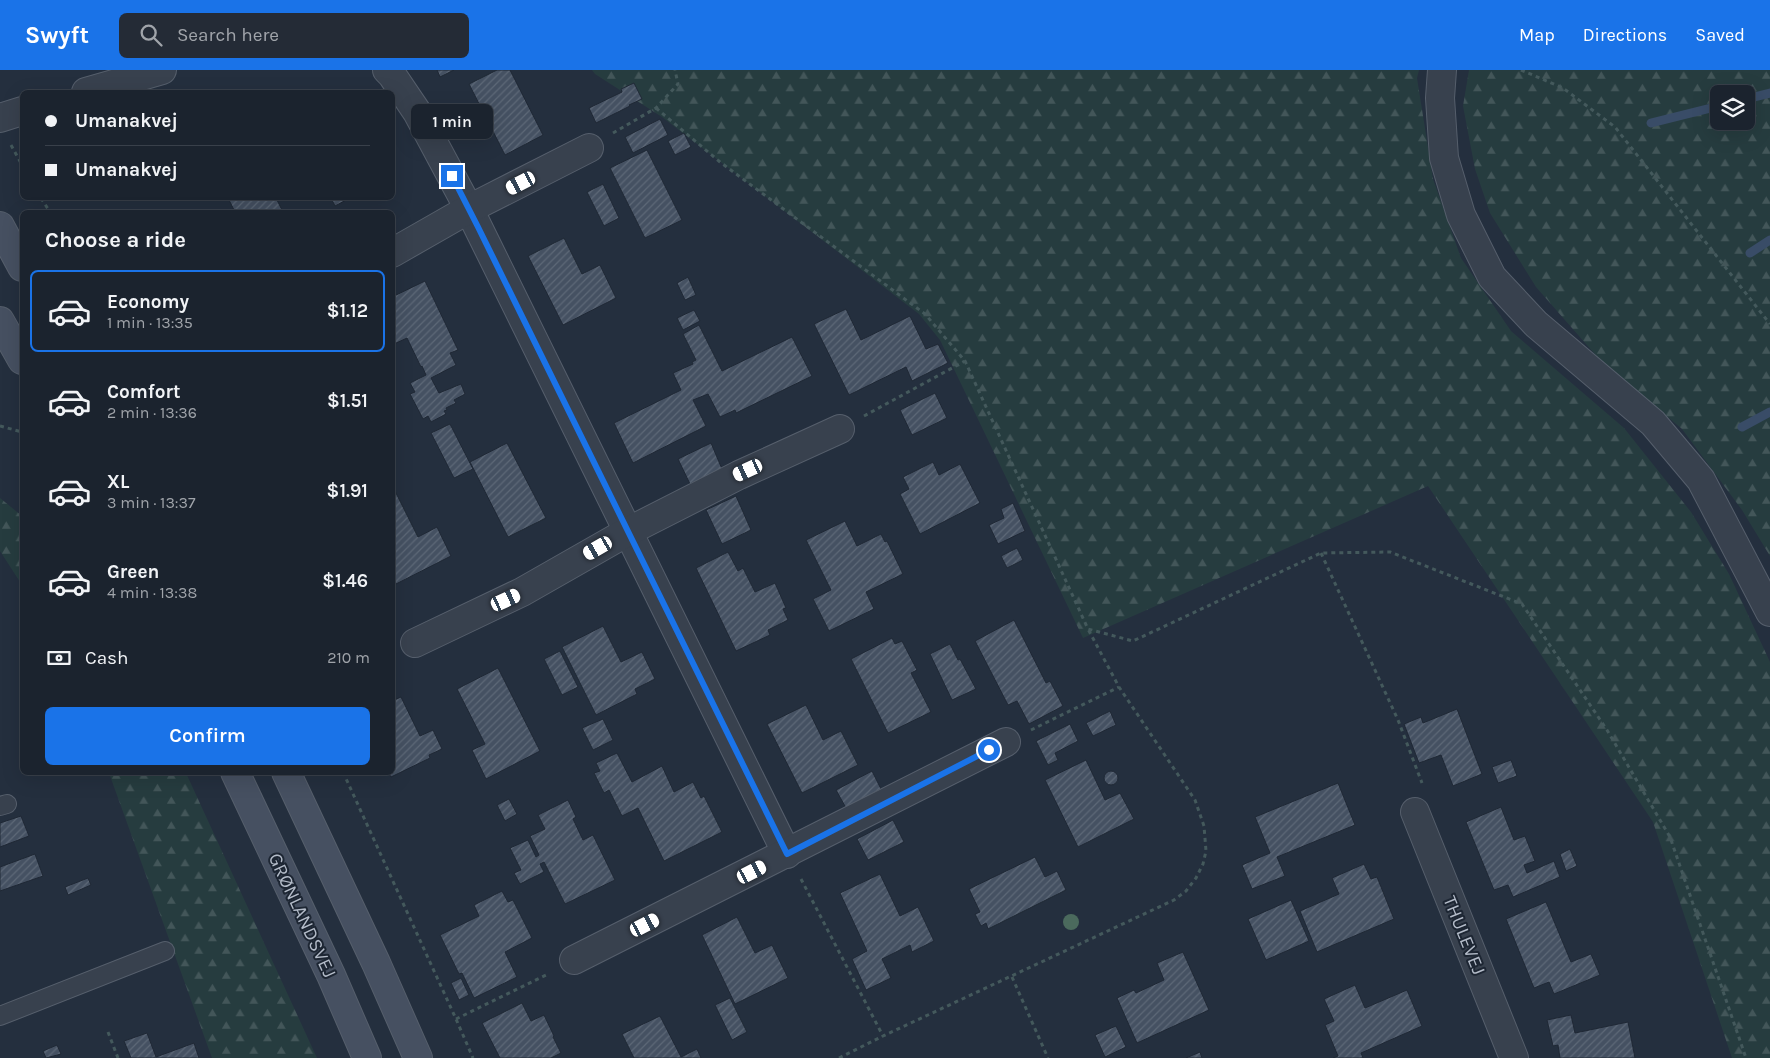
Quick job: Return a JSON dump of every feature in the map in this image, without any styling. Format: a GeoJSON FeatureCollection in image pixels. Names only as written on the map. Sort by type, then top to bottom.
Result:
{"type":"FeatureCollection","features":[{"type":"Feature","properties":{"kind":"street"},"geometry":{"type":"LineString","coordinates":[[93,90],[162,70]]}},
{"type":"Feature","properties":{"kind":"street"},"geometry":{"type":"LineString","coordinates":[[387,70],[417,112],[470,209],[787,854]]}},
{"type":"Feature","properties":{"kind":"street"},"geometry":{"type":"LineString","coordinates":[[1442,70],[1440,98],[1444,158],[1461,215],[1492,277],[1536,324],[1653,423],[1695,473],[1770,612]]}},
{"type":"Feature","properties":{"kind":"street"},"geometry":{"type":"LineString","coordinates":[[0,118],[20,112]]}},
{"type":"Feature","properties":{"kind":"street"},"geometry":{"type":"LineString","coordinates":[[395,251],[470,209],[589,148]]}},
{"type":"Feature","properties":{"kind":"street"},"geometry":{"type":"LineString","coordinates":[[0,226],[20,263]]}},
{"type":"Feature","properties":{"kind":"street"},"geometry":{"type":"LineString","coordinates":[[0,321],[15,350]]}},
{"type":"Feature","properties":{"kind":"street"},"geometry":{"type":"LineString","coordinates":[[415,643],[522,592],[629,531],[760,464],[840,429]]}},
{"type":"Feature","properties":{"kind":"street"},"geometry":{"type":"LineString","coordinates":[[574,960],[1006,742]]}},
{"type":"Feature","properties":{"kind":"street","name":"GRØNLANDSVEJ"},"geometry":{"type":"LineString","coordinates":[[236,775],[331,975],[367,1058]]}},
{"type":"Feature","properties":{"kind":"street"},"geometry":{"type":"LineString","coordinates":[[287,775],[376,963],[418,1058]]}},
{"type":"Feature","properties":{"kind":"street","name":"THULEVEJ"},"geometry":{"type":"LineString","coordinates":[[1415,812],[1514,1058]]}},
{"type":"Feature","properties":{"kind":"lane"},"geometry":{"type":"LineString","coordinates":[[0,1016],[165,951]]}},
{"type":"Feature","properties":{"kind":"path"},"geometry":{"type":"LineString","coordinates":[[589,148],[656,108],[678,84],[675,70]]}},
{"type":"Feature","properties":{"kind":"path"},"geometry":{"type":"LineString","coordinates":[[1521,70],[1563,88],[1615,128],[1770,324]]}},
{"type":"Feature","properties":{"kind":"path"},"geometry":{"type":"LineString","coordinates":[[656,108],[720,162],[925,314],[965,361],[1088,629],[1118,687],[1195,800],[1204,826],[1206,851],[1203,864],[1196,878],[1186,891],[1174,900],[839,1058]]}},
{"type":"Feature","properties":{"kind":"path"},"geometry":{"type":"LineString","coordinates":[[840,429],[965,361]]}},
{"type":"Feature","properties":{"kind":"path"},"geometry":{"type":"LineString","coordinates":[[0,426],[20,431]]}},
{"type":"Feature","properties":{"kind":"path"},"geometry":{"type":"LineString","coordinates":[[1088,629],[1133,641],[1321,553],[1390,552],[1522,604],[1607,730],[1670,837],[1746,1058]]}},
{"type":"Feature","properties":{"kind":"path"},"geometry":{"type":"LineString","coordinates":[[1321,553],[1398,720],[1422,784],[1415,812]]}},
{"type":"Feature","properties":{"kind":"path"},"geometry":{"type":"LineString","coordinates":[[1006,742],[1118,687]]}},
{"type":"Feature","properties":{"kind":"path"},"geometry":{"type":"LineString","coordinates":[[344,775],[473,1058]]}},
{"type":"Feature","properties":{"kind":"path"},"geometry":{"type":"LineString","coordinates":[[787,854],[883,1036]]}},
{"type":"Feature","properties":{"kind":"path"},"geometry":{"type":"LineString","coordinates":[[456,1019],[574,960]]}},
{"type":"Feature","properties":{"kind":"path"},"geometry":{"type":"LineString","coordinates":[[1012,977],[1048,1058]]}},
{"type":"Feature","properties":{"kind":"path"},"geometry":{"type":"LineString","coordinates":[[108,1032],[118,1058]]}},
{"type":"Feature","properties":{"kind":"green space"},"geometry":{"type":"Polygon","coordinates":[[[592,70],[1419,70],[1417,78],[1433,179],[1461,258],[1511,331],[1624,428],[1691,512],[1729,574],[1770,662],[1770,1058],[1732,1058],[1653,822],[1428,486],[1083,638],[940,340],[919,314],[662,117],[595,74],[592,70]]]}},
{"type":"Feature","properties":{"kind":"green space"},"geometry":{"type":"Polygon","coordinates":[[[1469,70],[1770,70],[1770,556],[1742,510],[1682,429],[1600,360],[1536,287],[1490,213],[1475,169],[1463,106],[1469,70]]]}},
{"type":"Feature","properties":{"kind":"green space"},"geometry":{"type":"Polygon","coordinates":[[[0,498],[20,514],[20,582],[0,551],[0,498]]]}},
{"type":"Feature","properties":{"kind":"green space"},"geometry":{"type":"Polygon","coordinates":[[[110,775],[187,775],[317,1058],[212,1058],[110,775]]]}},
{"type":"Feature","properties":{"kind":"building"},"geometry":{"type":"Polygon","coordinates":[[[437,70],[454,70],[440,77],[437,70]]]}},
{"type":"Feature","properties":{"kind":"building"},"geometry":{"type":"Polygon","coordinates":[[[497,70],[510,70],[543,135],[505,155],[469,84],[497,70]]]}},
{"type":"Feature","properties":{"kind":"building"},"geometry":{"type":"Polygon","coordinates":[[[634,83],[642,99],[596,123],[589,108],[622,92],[621,89],[634,83]]]}},
{"type":"Feature","properties":{"kind":"building"},"geometry":{"type":"Polygon","coordinates":[[[660,119],[668,135],[633,153],[625,137],[660,119]]]}},
{"type":"Feature","properties":{"kind":"building"},"geometry":{"type":"Polygon","coordinates":[[[684,133],[691,147],[675,155],[668,141],[684,133]]]}},
{"type":"Feature","properties":{"kind":"building"},"geometry":{"type":"Polygon","coordinates":[[[647,150],[682,220],[645,238],[610,168],[647,150]]]}},
{"type":"Feature","properties":{"kind":"building"},"geometry":{"type":"Polygon","coordinates":[[[603,184],[619,218],[604,226],[587,192],[603,184]]]}},
{"type":"Feature","properties":{"kind":"building"},"geometry":{"type":"Polygon","coordinates":[[[229,200],[277,200],[282,210],[234,210],[229,200]]]}},
{"type":"Feature","properties":{"kind":"building"},"geometry":{"type":"Polygon","coordinates":[[[332,200],[346,200],[335,206],[332,200]]]}},
{"type":"Feature","properties":{"kind":"building"},"geometry":{"type":"Polygon","coordinates":[[[564,238],[582,274],[600,265],[616,298],[563,325],[528,256],[564,238]]]}},
{"type":"Feature","properties":{"kind":"building"},"geometry":{"type":"Polygon","coordinates":[[[688,277],[696,295],[685,300],[677,283],[688,277]]]}},
{"type":"Feature","properties":{"kind":"building"},"geometry":{"type":"Polygon","coordinates":[[[425,281],[458,350],[450,353],[456,365],[431,378],[439,393],[461,384],[465,394],[454,400],[456,403],[446,408],[447,410],[444,411],[446,414],[431,422],[428,416],[423,419],[410,394],[415,392],[410,383],[426,375],[422,366],[407,338],[395,344],[395,296],[425,281]]]}},
{"type":"Feature","properties":{"kind":"building"},"geometry":{"type":"Polygon","coordinates":[[[846,309],[861,340],[910,316],[926,349],[938,344],[948,363],[912,381],[906,367],[849,395],[814,324],[846,309]]]}},
{"type":"Feature","properties":{"kind":"building"},"geometry":{"type":"Polygon","coordinates":[[[694,310],[700,321],[683,330],[677,318],[694,310]]]}},
{"type":"Feature","properties":{"kind":"building"},"geometry":{"type":"Polygon","coordinates":[[[699,325],[722,371],[792,337],[812,376],[736,413],[735,410],[720,417],[708,394],[693,400],[706,426],[633,463],[614,423],[681,390],[673,373],[693,364],[692,362],[696,360],[683,334],[699,325]]]}},
{"type":"Feature","properties":{"kind":"building"},"geometry":{"type":"Polygon","coordinates":[[[935,393],[947,418],[912,435],[900,410],[935,393]]]}},
{"type":"Feature","properties":{"kind":"building"},"geometry":{"type":"Polygon","coordinates":[[[450,424],[473,469],[454,478],[431,433],[450,424]]]}},
{"type":"Feature","properties":{"kind":"building"},"geometry":{"type":"Polygon","coordinates":[[[507,443],[546,518],[508,537],[470,462],[507,443]]]}},
{"type":"Feature","properties":{"kind":"building"},"geometry":{"type":"Polygon","coordinates":[[[711,443],[722,469],[690,484],[678,459],[711,443]]]}},
{"type":"Feature","properties":{"kind":"building"},"geometry":{"type":"Polygon","coordinates":[[[933,462],[939,475],[960,464],[980,503],[920,534],[900,494],[909,489],[903,477],[933,462]]]}},
{"type":"Feature","properties":{"kind":"building"},"geometry":{"type":"Polygon","coordinates":[[[395,491],[418,537],[437,527],[451,556],[396,584],[395,491]]]}},
{"type":"Feature","properties":{"kind":"building"},"geometry":{"type":"Polygon","coordinates":[[[736,496],[751,530],[722,544],[706,510],[736,496]]]}},
{"type":"Feature","properties":{"kind":"building"},"geometry":{"type":"Polygon","coordinates":[[[1013,503],[1025,531],[998,544],[989,525],[1004,518],[1001,509],[1013,503]]]}},
{"type":"Feature","properties":{"kind":"building"},"geometry":{"type":"Polygon","coordinates":[[[845,521],[857,546],[881,534],[885,542],[887,541],[903,574],[866,592],[874,609],[829,631],[813,599],[831,590],[806,540],[845,521]]]}},
{"type":"Feature","properties":{"kind":"building"},"geometry":{"type":"Polygon","coordinates":[[[1017,548],[1023,560],[1007,568],[1001,556],[1017,548]]]}},
{"type":"Feature","properties":{"kind":"building"},"geometry":{"type":"Polygon","coordinates":[[[728,552],[738,571],[743,568],[755,592],[775,583],[786,608],[783,609],[788,620],[768,630],[770,635],[736,651],[696,568],[728,552]]]}},
{"type":"Feature","properties":{"kind":"building"},"geometry":{"type":"Polygon","coordinates":[[[1014,620],[1046,683],[1050,681],[1063,706],[1029,724],[1017,701],[1008,705],[975,641],[1014,620]]]}},
{"type":"Feature","properties":{"kind":"building"},"geometry":{"type":"Polygon","coordinates":[[[603,626],[621,662],[642,652],[655,679],[635,689],[637,694],[596,715],[562,647],[603,626]]]}},
{"type":"Feature","properties":{"kind":"building"},"geometry":{"type":"Polygon","coordinates":[[[892,638],[895,644],[902,641],[917,670],[911,673],[931,712],[888,733],[851,659],[892,638]]]}},
{"type":"Feature","properties":{"kind":"building"},"geometry":{"type":"Polygon","coordinates":[[[950,644],[976,689],[952,700],[930,654],[950,644]]]}},
{"type":"Feature","properties":{"kind":"building"},"geometry":{"type":"Polygon","coordinates":[[[560,651],[578,687],[562,695],[544,659],[560,651]]]}},
{"type":"Feature","properties":{"kind":"building"},"geometry":{"type":"Polygon","coordinates":[[[498,668],[540,751],[486,779],[472,750],[485,744],[457,689],[498,668]]]}},
{"type":"Feature","properties":{"kind":"building"},"geometry":{"type":"Polygon","coordinates":[[[401,697],[420,736],[433,730],[442,749],[429,755],[430,758],[391,777],[390,775],[395,775],[395,700],[401,697]]]}},
{"type":"Feature","properties":{"kind":"building"},"geometry":{"type":"Polygon","coordinates":[[[806,705],[823,740],[841,731],[858,765],[802,793],[767,724],[806,705]]]}},
{"type":"Feature","properties":{"kind":"building"},"geometry":{"type":"Polygon","coordinates":[[[1457,709],[1482,774],[1453,786],[1441,755],[1419,763],[1404,724],[1421,717],[1423,723],[1457,709]]]}},
{"type":"Feature","properties":{"kind":"building"},"geometry":{"type":"Polygon","coordinates":[[[1110,711],[1116,725],[1093,736],[1086,723],[1110,711]]]}},
{"type":"Feature","properties":{"kind":"building"},"geometry":{"type":"Polygon","coordinates":[[[603,719],[613,740],[593,750],[582,728],[603,719]]]}},
{"type":"Feature","properties":{"kind":"building"},"geometry":{"type":"Polygon","coordinates":[[[1070,724],[1078,741],[1055,753],[1058,760],[1048,765],[1036,741],[1070,724]]]}},
{"type":"Feature","properties":{"kind":"building"},"geometry":{"type":"Polygon","coordinates":[[[617,753],[632,782],[662,766],[674,792],[693,782],[701,798],[704,796],[722,832],[664,861],[638,808],[622,816],[609,790],[604,793],[594,773],[600,771],[596,763],[617,753]]]}},
{"type":"Feature","properties":{"kind":"building"},"geometry":{"type":"Polygon","coordinates":[[[1086,760],[1105,800],[1120,793],[1134,819],[1078,847],[1045,780],[1086,760]]]}},
{"type":"Feature","properties":{"kind":"building"},"geometry":{"type":"Polygon","coordinates":[[[1511,760],[1517,776],[1498,783],[1492,767],[1511,760]]]}},
{"type":"Feature","properties":{"kind":"building"},"geometry":{"type":"Polygon","coordinates":[[[872,771],[881,789],[846,808],[836,790],[872,771]]]}},
{"type":"Feature","properties":{"kind":"building"},"geometry":{"type":"Polygon","coordinates":[[[1108,771],[1114,771],[1118,778],[1114,785],[1108,785],[1104,781],[1104,775],[1108,771]]]}},
{"type":"Feature","properties":{"kind":"building"},"geometry":{"type":"Polygon","coordinates":[[[1338,783],[1355,825],[1277,857],[1285,876],[1252,889],[1242,865],[1270,853],[1255,817],[1338,783]]]}},
{"type":"Feature","properties":{"kind":"building"},"geometry":{"type":"Polygon","coordinates":[[[509,799],[517,814],[505,821],[497,805],[509,799]]]}},
{"type":"Feature","properties":{"kind":"building"},"geometry":{"type":"Polygon","coordinates":[[[568,800],[576,817],[573,819],[583,840],[593,835],[615,880],[565,904],[544,862],[540,864],[544,872],[520,884],[514,873],[521,870],[510,848],[528,840],[536,857],[539,855],[530,836],[545,829],[538,815],[568,800]]]}},
{"type":"Feature","properties":{"kind":"building"},"geometry":{"type":"Polygon","coordinates":[[[1501,807],[1514,840],[1525,836],[1535,861],[1524,865],[1527,873],[1554,861],[1560,877],[1513,897],[1508,885],[1494,890],[1466,822],[1501,807]]]}},
{"type":"Feature","properties":{"kind":"building"},"geometry":{"type":"Polygon","coordinates":[[[21,816],[29,836],[0,847],[0,823],[21,816]]]}},
{"type":"Feature","properties":{"kind":"building"},"geometry":{"type":"Polygon","coordinates":[[[893,820],[904,842],[868,860],[857,839],[893,820]]]}},
{"type":"Feature","properties":{"kind":"building"},"geometry":{"type":"Polygon","coordinates":[[[1570,849],[1577,866],[1566,871],[1560,854],[1570,849]]]}},
{"type":"Feature","properties":{"kind":"building"},"geometry":{"type":"Polygon","coordinates":[[[35,854],[43,876],[0,891],[0,867],[35,854]]]}},
{"type":"Feature","properties":{"kind":"building"},"geometry":{"type":"Polygon","coordinates":[[[1035,857],[1045,877],[1057,871],[1066,890],[988,929],[986,923],[981,926],[975,914],[980,912],[969,889],[1035,857]]]}},
{"type":"Feature","properties":{"kind":"building"},"geometry":{"type":"Polygon","coordinates":[[[1364,864],[1371,879],[1377,877],[1394,919],[1317,952],[1300,911],[1339,894],[1332,878],[1364,864]]]}},
{"type":"Feature","properties":{"kind":"building"},"geometry":{"type":"Polygon","coordinates":[[[880,874],[900,916],[918,907],[934,941],[912,952],[910,945],[882,959],[891,978],[866,990],[852,959],[867,951],[840,893],[880,874]]]}},
{"type":"Feature","properties":{"kind":"building"},"geometry":{"type":"Polygon","coordinates":[[[88,878],[91,885],[68,895],[65,887],[88,878]]]}},
{"type":"Feature","properties":{"kind":"building"},"geometry":{"type":"Polygon","coordinates":[[[502,891],[508,902],[513,900],[532,938],[505,952],[517,977],[474,998],[462,973],[459,974],[440,935],[479,916],[474,905],[502,891]]]}},
{"type":"Feature","properties":{"kind":"building"},"geometry":{"type":"Polygon","coordinates":[[[1291,900],[1309,941],[1266,960],[1248,919],[1291,900]]]}},
{"type":"Feature","properties":{"kind":"building"},"geometry":{"type":"Polygon","coordinates":[[[1546,902],[1571,962],[1591,954],[1600,975],[1554,994],[1549,982],[1534,988],[1506,919],[1546,902]]]}},
{"type":"Feature","properties":{"kind":"building"},"geometry":{"type":"Polygon","coordinates":[[[737,917],[755,953],[772,945],[788,978],[735,1004],[702,935],[737,917]]]}},
{"type":"Feature","properties":{"kind":"building"},"geometry":{"type":"Polygon","coordinates":[[[1183,952],[1209,1010],[1137,1043],[1117,998],[1134,990],[1136,993],[1164,980],[1157,963],[1183,952]]]}},
{"type":"Feature","properties":{"kind":"building"},"geometry":{"type":"Polygon","coordinates":[[[461,978],[469,995],[459,1000],[451,983],[461,978]]]}},
{"type":"Feature","properties":{"kind":"building"},"geometry":{"type":"Polygon","coordinates":[[[1355,985],[1365,1008],[1407,990],[1422,1026],[1361,1053],[1363,1058],[1333,1058],[1338,1056],[1325,1025],[1334,1021],[1324,999],[1355,985]]]}},
{"type":"Feature","properties":{"kind":"building"},"geometry":{"type":"Polygon","coordinates":[[[730,998],[747,1032],[732,1040],[715,1005],[730,998]]]}},
{"type":"Feature","properties":{"kind":"building"},"geometry":{"type":"Polygon","coordinates":[[[522,1003],[531,1021],[544,1015],[561,1053],[551,1058],[500,1058],[482,1023],[522,1003]]]}},
{"type":"Feature","properties":{"kind":"building"},"geometry":{"type":"Polygon","coordinates":[[[1571,1015],[1575,1033],[1628,1022],[1635,1058],[1560,1058],[1558,1045],[1553,1046],[1547,1020],[1571,1015]]]}},
{"type":"Feature","properties":{"kind":"building"},"geometry":{"type":"Polygon","coordinates":[[[660,1016],[681,1057],[697,1049],[701,1058],[634,1058],[622,1034],[660,1016]]]}},
{"type":"Feature","properties":{"kind":"building"},"geometry":{"type":"Polygon","coordinates":[[[1116,1026],[1126,1047],[1105,1057],[1095,1035],[1116,1026]]]}},
{"type":"Feature","properties":{"kind":"building"},"geometry":{"type":"Polygon","coordinates":[[[147,1033],[156,1057],[194,1043],[199,1058],[131,1058],[124,1041],[147,1033]]]}},
{"type":"Feature","properties":{"kind":"building"},"geometry":{"type":"Polygon","coordinates":[[[57,1045],[61,1054],[46,1058],[43,1051],[57,1045]]]}},
{"type":"Feature","properties":{"kind":"building"},"geometry":{"type":"Polygon","coordinates":[[[1200,1052],[1202,1058],[1186,1058],[1200,1052]]]}},
{"type":"Feature","properties":{"kind":"waterway"},"geometry":{"type":"LineString","coordinates":[[1755,97],[1770,93]]}},
{"type":"Feature","properties":{"kind":"waterway"},"geometry":{"type":"LineString","coordinates":[[1651,123],[1710,108]]}},
{"type":"Feature","properties":{"kind":"waterway"},"geometry":{"type":"LineString","coordinates":[[1750,253],[1770,240]]}},
{"type":"Feature","properties":{"kind":"waterway"},"geometry":{"type":"LineString","coordinates":[[1742,427],[1770,412]]}},
{"type":"Feature","properties":{"kind":"route"},"geometry":{"type":"LineString","coordinates":[[452,176],[638,549],[787,854],[989,750]]}}]}
